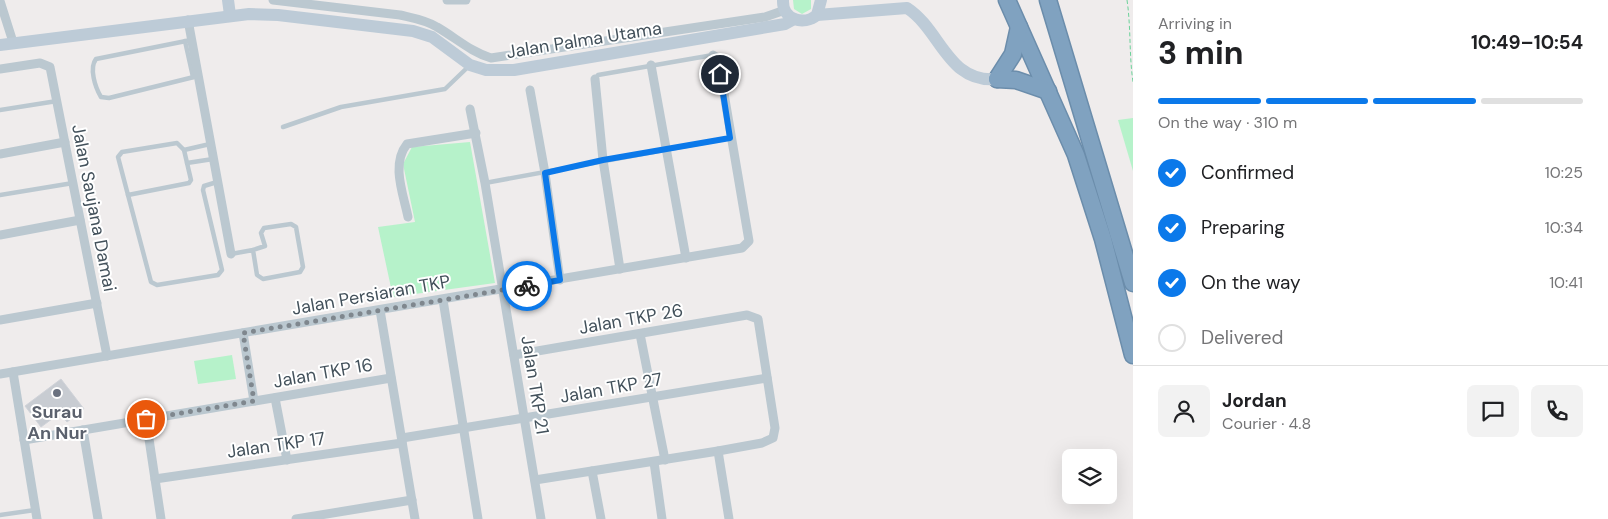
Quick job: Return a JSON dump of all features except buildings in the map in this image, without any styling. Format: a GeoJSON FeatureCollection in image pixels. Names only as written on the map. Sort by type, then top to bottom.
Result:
{"type":"FeatureCollection","features":[{"type":"Feature","properties":{"kind":"highway"},"geometry":{"type":"LineString","coordinates":[[1007,0],[1076,155],[1100,230],[1133,355]]}},
{"type":"Feature","properties":{"kind":"highway"},"geometry":{"type":"LineString","coordinates":[[1048,0],[1133,282]]}},
{"type":"Feature","properties":{"kind":"highway"},"geometry":{"type":"LineString","coordinates":[[1019,27],[1012,54],[997,79],[1016,80],[1048,91]]}},
{"type":"Feature","properties":{"kind":"street"},"geometry":{"type":"LineString","coordinates":[[228,0],[230,15]]}},
{"type":"Feature","properties":{"kind":"street"},"geometry":{"type":"LineString","coordinates":[[273,0],[400,15],[419,20],[436,26],[478,54],[491,58],[765,17],[787,10]]}},
{"type":"Feature","properties":{"kind":"street"},"geometry":{"type":"LineString","coordinates":[[447,0],[466,0]]}},
{"type":"Feature","properties":{"kind":"street"},"geometry":{"type":"LineString","coordinates":[[821,0],[817,14],[906,8],[930,30],[961,70],[973,78],[997,79]]}},
{"type":"Feature","properties":{"kind":"street"},"geometry":{"type":"LineString","coordinates":[[0,1],[13,42]]}},
{"type":"Feature","properties":{"kind":"street","name":"Jalan Palma Utama"},"geometry":{"type":"LineString","coordinates":[[0,44],[230,15],[278,15],[412,31],[432,37],[470,65],[486,70],[514,70],[785,24],[787,10],[806,21],[817,14]]}},
{"type":"Feature","properties":{"kind":"street"},"geometry":{"type":"LineString","coordinates":[[188,20],[188,40],[231,254]]}},
{"type":"Feature","properties":{"kind":"street"},"geometry":{"type":"LineString","coordinates":[[714,55],[718,58],[730,138]]}},
{"type":"Feature","properties":{"kind":"street","name":"Jalan Saujana Damai"},"geometry":{"type":"LineString","coordinates":[[0,69],[40,63],[50,67],[107,356]]}},
{"type":"Feature","properties":{"kind":"street"},"geometry":{"type":"LineString","coordinates":[[651,65],[686,258]]}},
{"type":"Feature","properties":{"kind":"street"},"geometry":{"type":"LineString","coordinates":[[595,79],[603,160],[620,269]]}},
{"type":"Feature","properties":{"kind":"street"},"geometry":{"type":"LineString","coordinates":[[530,90],[545,173],[560,280]]}},
{"type":"Feature","properties":{"kind":"street","name":"Jalan TKP 21"},"geometry":{"type":"LineString","coordinates":[[470,109],[485,183],[541,519]]}},
{"type":"Feature","properties":{"kind":"street"},"geometry":{"type":"LineString","coordinates":[[408,217],[398,164],[404,148],[408,144],[476,133]]}},
{"type":"Feature","properties":{"kind":"street","name":"Jalan Persiaran TKP"},"geometry":{"type":"LineString","coordinates":[[0,374],[503,290],[747,246],[749,241],[730,138]]}},
{"type":"Feature","properties":{"kind":"street"},"geometry":{"type":"LineString","coordinates":[[0,154],[65,142]]}},
{"type":"Feature","properties":{"kind":"street"},"geometry":{"type":"LineString","coordinates":[[0,235],[80,220]]}},
{"type":"Feature","properties":{"kind":"street"},"geometry":{"type":"LineString","coordinates":[[443,300],[478,519]]}},
{"type":"Feature","properties":{"kind":"street"},"geometry":{"type":"LineString","coordinates":[[0,320],[97,303]]}},
{"type":"Feature","properties":{"kind":"street"},"geometry":{"type":"LineString","coordinates":[[380,310],[415,519]]}},
{"type":"Feature","properties":{"kind":"street","name":"Jalan TKP 26"},"geometry":{"type":"LineString","coordinates":[[514,355],[747,315],[758,319],[767,378]]}},
{"type":"Feature","properties":{"kind":"street"},"geometry":{"type":"LineString","coordinates":[[243,333],[254,401]]}},
{"type":"Feature","properties":{"kind":"street"},"geometry":{"type":"LineString","coordinates":[[640,334],[665,460]]}},
{"type":"Feature","properties":{"kind":"street"},"geometry":{"type":"LineString","coordinates":[[13,372],[36,514]]}},
{"type":"Feature","properties":{"kind":"street","name":"Jalan TKP 16"},"geometry":{"type":"LineString","coordinates":[[24,440],[391,378]]}},
{"type":"Feature","properties":{"kind":"street"},"geometry":{"type":"LineString","coordinates":[[534,480],[762,443],[772,438],[774,428],[767,378]]}},
{"type":"Feature","properties":{"kind":"street","name":"Jalan TKP 27"},"geometry":{"type":"LineString","coordinates":[[402,440],[463,428],[767,378]]}},
{"type":"Feature","properties":{"kind":"street"},"geometry":{"type":"LineString","coordinates":[[275,398],[287,460]]}},
{"type":"Feature","properties":{"kind":"street"},"geometry":{"type":"LineString","coordinates":[[146,419],[161,519]]}},
{"type":"Feature","properties":{"kind":"street"},"geometry":{"type":"LineString","coordinates":[[83,430],[98,519]]}},
{"type":"Feature","properties":{"kind":"street","name":"Jalan TKP 17"},"geometry":{"type":"LineString","coordinates":[[155,479],[287,460],[402,440]]}},
{"type":"Feature","properties":{"kind":"street"},"geometry":{"type":"LineString","coordinates":[[718,451],[729,519]]}},
{"type":"Feature","properties":{"kind":"street"},"geometry":{"type":"LineString","coordinates":[[654,462],[662,519]]}},
{"type":"Feature","properties":{"kind":"street"},"geometry":{"type":"LineString","coordinates":[[592,471],[601,519]]}},
{"type":"Feature","properties":{"kind":"street"},"geometry":{"type":"LineString","coordinates":[[296,519],[412,500]]}},
{"type":"Feature","properties":{"kind":"lane"},"geometry":{"type":"LineString","coordinates":[[188,40],[96,59],[93,66],[94,75],[101,97],[109,98],[195,77]]}},
{"type":"Feature","properties":{"kind":"lane"},"geometry":{"type":"LineString","coordinates":[[595,79],[598,75],[714,55]]}},
{"type":"Feature","properties":{"kind":"lane"},"geometry":{"type":"LineString","coordinates":[[283,128],[341,107],[445,89],[470,65]]}},
{"type":"Feature","properties":{"kind":"lane"},"geometry":{"type":"LineString","coordinates":[[0,110],[57,100]]}},
{"type":"Feature","properties":{"kind":"lane"},"geometry":{"type":"LineString","coordinates":[[485,183],[730,138]]}},
{"type":"Feature","properties":{"kind":"lane"},"geometry":{"type":"LineString","coordinates":[[128,195],[188,183],[191,180],[184,150],[177,143],[122,152],[118,157],[128,195],[151,282],[157,285],[218,275],[222,270],[203,190],[204,186],[217,182]]}},
{"type":"Feature","properties":{"kind":"lane"},"geometry":{"type":"LineString","coordinates":[[184,150],[210,144]]}},
{"type":"Feature","properties":{"kind":"lane"},"geometry":{"type":"LineString","coordinates":[[187,163],[213,159]]}},
{"type":"Feature","properties":{"kind":"lane"},"geometry":{"type":"LineString","coordinates":[[0,195],[73,183]]}},
{"type":"Feature","properties":{"kind":"lane"},"geometry":{"type":"LineString","coordinates":[[231,254],[265,246],[261,233],[264,228],[291,224],[296,227],[303,267],[300,272],[263,279],[257,275],[252,250]]}},
{"type":"Feature","properties":{"kind":"lane"},"geometry":{"type":"LineString","coordinates":[[0,514],[36,514]]}},
{"type":"Feature","properties":{"kind":"path"},"geometry":{"type":"LineString","coordinates":[[1127,0],[1131,23],[1129,40],[1133,82]]}},
{"type":"Feature","properties":{"kind":"green space"},"geometry":{"type":"Polygon","coordinates":[[[793,0],[811,0],[811,9],[802,14],[794,9],[793,0]]]}},
{"type":"Feature","properties":{"kind":"green space"},"geometry":{"type":"Polygon","coordinates":[[[1133,118],[1133,171],[1118,120],[1133,118]]]}},
{"type":"Feature","properties":{"kind":"green space"},"geometry":{"type":"Polygon","coordinates":[[[470,142],[495,283],[393,297],[378,227],[415,222],[403,164],[412,147],[470,142]]]}},
{"type":"Feature","properties":{"kind":"green space"},"geometry":{"type":"Polygon","coordinates":[[[232,355],[236,379],[198,384],[194,361],[232,355]]]}},
{"type":"Feature","properties":{"kind":"way so far"},"geometry":{"type":"LineString","coordinates":[[146,419],[254,401],[243,333],[527,286]]}},
{"type":"Feature","properties":{"kind":"place","name":"Surau An Nur"},"geometry":{"type":"Point","coordinates":[57,393]}},
{"type":"Feature","properties":{"kind":"route"},"geometry":{"type":"LineString","coordinates":[[527,286],[560,280],[545,173],[603,160],[730,138],[720,74]]}}]}
